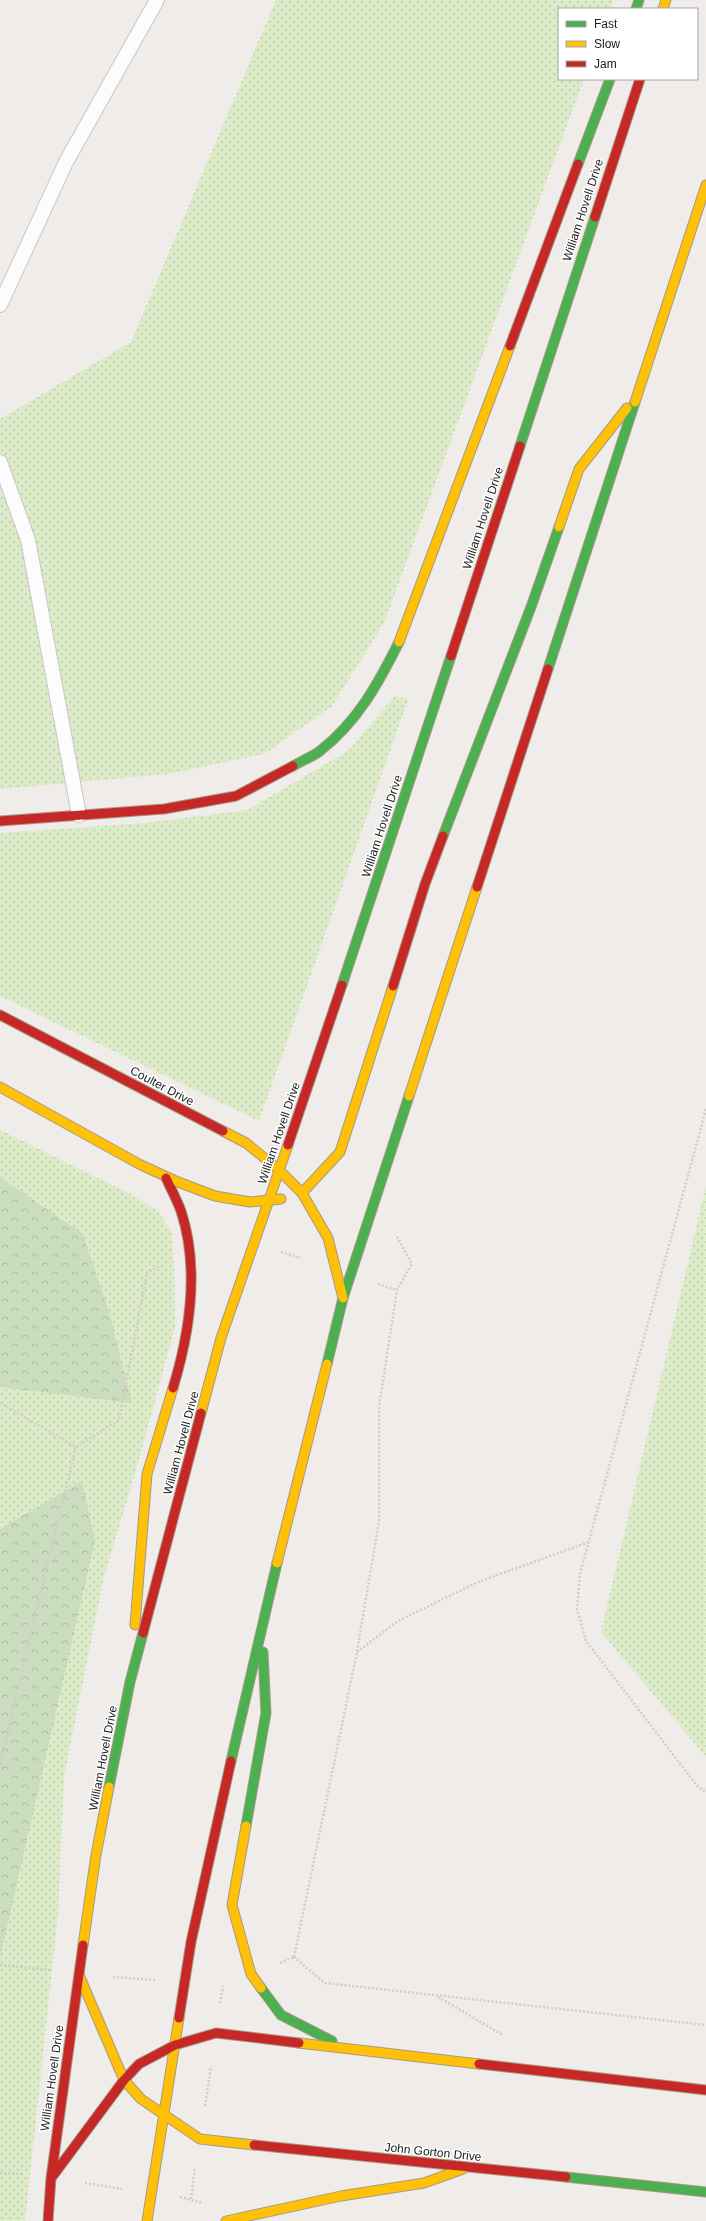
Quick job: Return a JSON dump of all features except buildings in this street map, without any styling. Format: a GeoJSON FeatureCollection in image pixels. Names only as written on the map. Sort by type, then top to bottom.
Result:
{"type":"FeatureCollection","features":[{"type":"Feature","properties":{"kind":"main road"},"geometry":{"type":"LineString","coordinates":[[0,821],[164,809],[236,796],[319,752],[351,721],[377,686],[399,641],[610,80]]}},
{"type":"Feature","properties":{"kind":"main road","name":"William Hovell Drive"},"geometry":{"type":"LineString","coordinates":[[48,2221],[51,2178],[78,1974],[96,1855],[130,1682],[221,1338],[338,997],[640,80]]}},
{"type":"Feature","properties":{"kind":"main road"},"geometry":{"type":"LineString","coordinates":[[147,2221],[191,1942],[262,1625],[343,1298],[706,185]]}},
{"type":"Feature","properties":{"kind":"main road"},"geometry":{"type":"LineString","coordinates":[[0,1087],[166,1178],[218,1197],[267,1203],[295,1195],[340,1152],[425,884],[532,607],[579,469],[636,396]]}},
{"type":"Feature","properties":{"kind":"main road","name":"Coulter Drive"},"geometry":{"type":"LineString","coordinates":[[0,1015],[246,1143],[278,1169],[295,1195],[328,1238],[343,1298]]}},
{"type":"Feature","properties":{"kind":"main road"},"geometry":{"type":"LineString","coordinates":[[130,1682],[147,1474],[180,1364],[191,1309],[190,1248],[180,1211],[166,1178]]}},
{"type":"Feature","properties":{"kind":"main road"},"geometry":{"type":"LineString","coordinates":[[262,1625],[266,1713],[232,1905],[251,1974],[281,2015],[346,2047]]}},
{"type":"Feature","properties":{"kind":"main road","name":"John Gorton Drive"},"geometry":{"type":"LineString","coordinates":[[78,1974],[124,2080],[141,2099],[200,2139],[706,2192]]}},
{"type":"Feature","properties":{"kind":"main road"},"geometry":{"type":"LineString","coordinates":[[51,2178],[124,2080],[139,2064],[175,2045],[216,2033],[706,2090]]}},
{"type":"Feature","properties":{"kind":"main road"},"geometry":{"type":"LineString","coordinates":[[226,2221],[357,2193],[447,2177],[465,2167]]}},
{"type":"Feature","properties":{"kind":"lane"},"geometry":{"type":"LineString","coordinates":[[0,305],[66,162],[157,0]]}},
{"type":"Feature","properties":{"kind":"lane"},"geometry":{"type":"LineString","coordinates":[[0,462],[28,540],[78,816]]}},
{"type":"Feature","properties":{"kind":"path"},"geometry":{"type":"LineString","coordinates":[[706,1109],[580,1574],[577,1608],[586,1641],[698,1787],[706,1792]]}},
{"type":"Feature","properties":{"kind":"path"},"geometry":{"type":"LineString","coordinates":[[376,1197],[412,1264],[397,1290],[379,1407],[379,1521],[357,1652],[294,1957],[325,1983],[706,2025]]}},
{"type":"Feature","properties":{"kind":"path"},"geometry":{"type":"LineString","coordinates":[[0,1768],[21,1672],[76,1447],[119,1420],[147,1274],[165,1263]]}},
{"type":"Feature","properties":{"kind":"path"},"geometry":{"type":"LineString","coordinates":[[0,1403],[76,1447]]}},
{"type":"Feature","properties":{"kind":"path"},"geometry":{"type":"LineString","coordinates":[[357,1652],[398,1621],[478,1582],[590,1541]]}},
{"type":"Feature","properties":{"kind":"path"},"geometry":{"type":"LineString","coordinates":[[0,1965],[78,1974],[223,1986],[191,2199],[51,2178],[0,2173]]}},
{"type":"Feature","properties":{"kind":"green space"},"geometry":{"type":"Polygon","coordinates":[[[276,0],[613,0],[610,8],[558,8],[558,80],[584,80],[384,623],[332,706],[264,754],[168,774],[0,789],[0,419],[131,342],[276,0]]]}},
{"type":"Feature","properties":{"kind":"green space"},"geometry":{"type":"Polygon","coordinates":[[[395,696],[408,700],[259,1121],[0,996],[0,833],[144,823],[247,810],[348,751],[395,696]]]}},
{"type":"Feature","properties":{"kind":"green space"},"geometry":{"type":"Polygon","coordinates":[[[0,1130],[130,1194],[158,1211],[172,1234],[174,1265],[175,1327],[140,1456],[104,1577],[64,1777],[58,1915],[25,2221],[0,2221],[0,1130]]]}},
{"type":"Feature","properties":{"kind":"green space"},"geometry":{"type":"Polygon","coordinates":[[[0,1177],[83,1234],[109,1312],[132,1403],[0,1387],[0,1177]]]}},
{"type":"Feature","properties":{"kind":"green space"},"geometry":{"type":"Polygon","coordinates":[[[706,1186],[706,1757],[601,1632],[706,1186]]]}},
{"type":"Feature","properties":{"kind":"green space"},"geometry":{"type":"Polygon","coordinates":[[[82,1481],[95,1540],[0,1958],[0,1529],[82,1481]]]}},
{"type":"Feature","properties":{"kind":"traffic: fast"},"geometry":{"type":"LineString","coordinates":[[636,8],[639,0]]}},
{"type":"Feature","properties":{"kind":"traffic: fast"},"geometry":{"type":"LineString","coordinates":[[578,164],[610,80]]}},
{"type":"Feature","properties":{"kind":"traffic: fast"},"geometry":{"type":"LineString","coordinates":[[520,446],[595,217]]}},
{"type":"Feature","properties":{"kind":"traffic: fast"},"geometry":{"type":"LineString","coordinates":[[548,669],[635,402]]}},
{"type":"Feature","properties":{"kind":"traffic: fast"},"geometry":{"type":"LineString","coordinates":[[443,836],[531,607],[559,527]]}},
{"type":"Feature","properties":{"kind":"traffic: fast"},"geometry":{"type":"LineString","coordinates":[[293,766],[320,751],[345,727],[375,687],[399,642]]}},
{"type":"Feature","properties":{"kind":"traffic: fast"},"geometry":{"type":"LineString","coordinates":[[342,985],[451,656]]}},
{"type":"Feature","properties":{"kind":"traffic: fast"},"geometry":{"type":"LineString","coordinates":[[327,1364],[343,1298],[409,1096]]}},
{"type":"Feature","properties":{"kind":"traffic: fast"},"geometry":{"type":"LineString","coordinates":[[231,1761],[277,1563]]}},
{"type":"Feature","properties":{"kind":"traffic: fast"},"geometry":{"type":"LineString","coordinates":[[109,1787],[130,1682],[143,1633]]}},
{"type":"Feature","properties":{"kind":"traffic: fast"},"geometry":{"type":"LineString","coordinates":[[246,1826],[266,1713],[263,1652]]}},
{"type":"Feature","properties":{"kind":"traffic: fast"},"geometry":{"type":"LineString","coordinates":[[261,1988],[281,2015],[332,2041]]}},
{"type":"Feature","properties":{"kind":"traffic: fast"},"geometry":{"type":"LineString","coordinates":[[566,2177],[706,2192]]}},
{"type":"Feature","properties":{"kind":"traffic: slow"},"geometry":{"type":"LineString","coordinates":[[663,8],[666,0]]}},
{"type":"Feature","properties":{"kind":"traffic: slow"},"geometry":{"type":"LineString","coordinates":[[635,402],[706,185]]}},
{"type":"Feature","properties":{"kind":"traffic: slow"},"geometry":{"type":"LineString","coordinates":[[399,642],[510,346]]}},
{"type":"Feature","properties":{"kind":"traffic: slow"},"geometry":{"type":"LineString","coordinates":[[559,527],[579,469],[627,408]]}},
{"type":"Feature","properties":{"kind":"traffic: slow"},"geometry":{"type":"LineString","coordinates":[[409,1096],[477,887]]}},
{"type":"Feature","properties":{"kind":"traffic: slow"},"geometry":{"type":"LineString","coordinates":[[302,1193],[340,1152],[393,986]]}},
{"type":"Feature","properties":{"kind":"traffic: slow"},"geometry":{"type":"LineString","coordinates":[[0,1087],[139,1164],[178,1182],[215,1196],[250,1202],[281,1199]]}},
{"type":"Feature","properties":{"kind":"traffic: slow"},"geometry":{"type":"LineString","coordinates":[[223,1131],[246,1143],[278,1169],[302,1193],[328,1238],[343,1298]]}},
{"type":"Feature","properties":{"kind":"traffic: slow"},"geometry":{"type":"LineString","coordinates":[[201,1413],[221,1338],[288,1145]]}},
{"type":"Feature","properties":{"kind":"traffic: slow"},"geometry":{"type":"LineString","coordinates":[[277,1563],[327,1364]]}},
{"type":"Feature","properties":{"kind":"traffic: slow"},"geometry":{"type":"LineString","coordinates":[[135,1625],[147,1474],[173,1388]]}},
{"type":"Feature","properties":{"kind":"traffic: slow"},"geometry":{"type":"LineString","coordinates":[[83,1945],[96,1855],[109,1787]]}},
{"type":"Feature","properties":{"kind":"traffic: slow"},"geometry":{"type":"LineString","coordinates":[[246,1826],[232,1905],[251,1974],[261,1988]]}},
{"type":"Feature","properties":{"kind":"traffic: slow"},"geometry":{"type":"LineString","coordinates":[[79,1975],[124,2080],[141,2099],[200,2139],[254,2145]]}},
{"type":"Feature","properties":{"kind":"traffic: slow"},"geometry":{"type":"LineString","coordinates":[[147,2221],[179,2018]]}},
{"type":"Feature","properties":{"kind":"traffic: slow"},"geometry":{"type":"LineString","coordinates":[[299,2043],[479,2064]]}},
{"type":"Feature","properties":{"kind":"traffic: slow"},"geometry":{"type":"LineString","coordinates":[[226,2221],[341,2196],[424,2183],[463,2169]]}},
{"type":"Feature","properties":{"kind":"traffic: jam"},"geometry":{"type":"LineString","coordinates":[[595,217],[640,80]]}},
{"type":"Feature","properties":{"kind":"traffic: jam"},"geometry":{"type":"LineString","coordinates":[[510,346],[578,164]]}},
{"type":"Feature","properties":{"kind":"traffic: jam"},"geometry":{"type":"LineString","coordinates":[[451,656],[520,446]]}},
{"type":"Feature","properties":{"kind":"traffic: jam"},"geometry":{"type":"LineString","coordinates":[[477,887],[548,669]]}},
{"type":"Feature","properties":{"kind":"traffic: jam"},"geometry":{"type":"LineString","coordinates":[[0,821],[164,809],[236,796],[293,766]]}},
{"type":"Feature","properties":{"kind":"traffic: jam"},"geometry":{"type":"LineString","coordinates":[[393,986],[425,884],[443,836]]}},
{"type":"Feature","properties":{"kind":"traffic: jam"},"geometry":{"type":"LineString","coordinates":[[288,1145],[342,985]]}},
{"type":"Feature","properties":{"kind":"traffic: jam"},"geometry":{"type":"LineString","coordinates":[[0,1015],[223,1131]]}},
{"type":"Feature","properties":{"kind":"traffic: jam"},"geometry":{"type":"LineString","coordinates":[[166,1178],[181,1211],[187,1233],[191,1278],[188,1323],[173,1388]]}},
{"type":"Feature","properties":{"kind":"traffic: jam"},"geometry":{"type":"LineString","coordinates":[[143,1633],[201,1413]]}},
{"type":"Feature","properties":{"kind":"traffic: jam"},"geometry":{"type":"LineString","coordinates":[[179,2018],[191,1942],[231,1761]]}},
{"type":"Feature","properties":{"kind":"traffic: jam"},"geometry":{"type":"LineString","coordinates":[[48,2221],[51,2178],[83,1945]]}},
{"type":"Feature","properties":{"kind":"traffic: jam"},"geometry":{"type":"LineString","coordinates":[[52,2177],[124,2080],[139,2064],[175,2045],[216,2033],[299,2043]]}},
{"type":"Feature","properties":{"kind":"traffic: jam"},"geometry":{"type":"LineString","coordinates":[[479,2064],[706,2090]]}},
{"type":"Feature","properties":{"kind":"traffic: jam"},"geometry":{"type":"LineString","coordinates":[[254,2145],[566,2177]]}}]}
